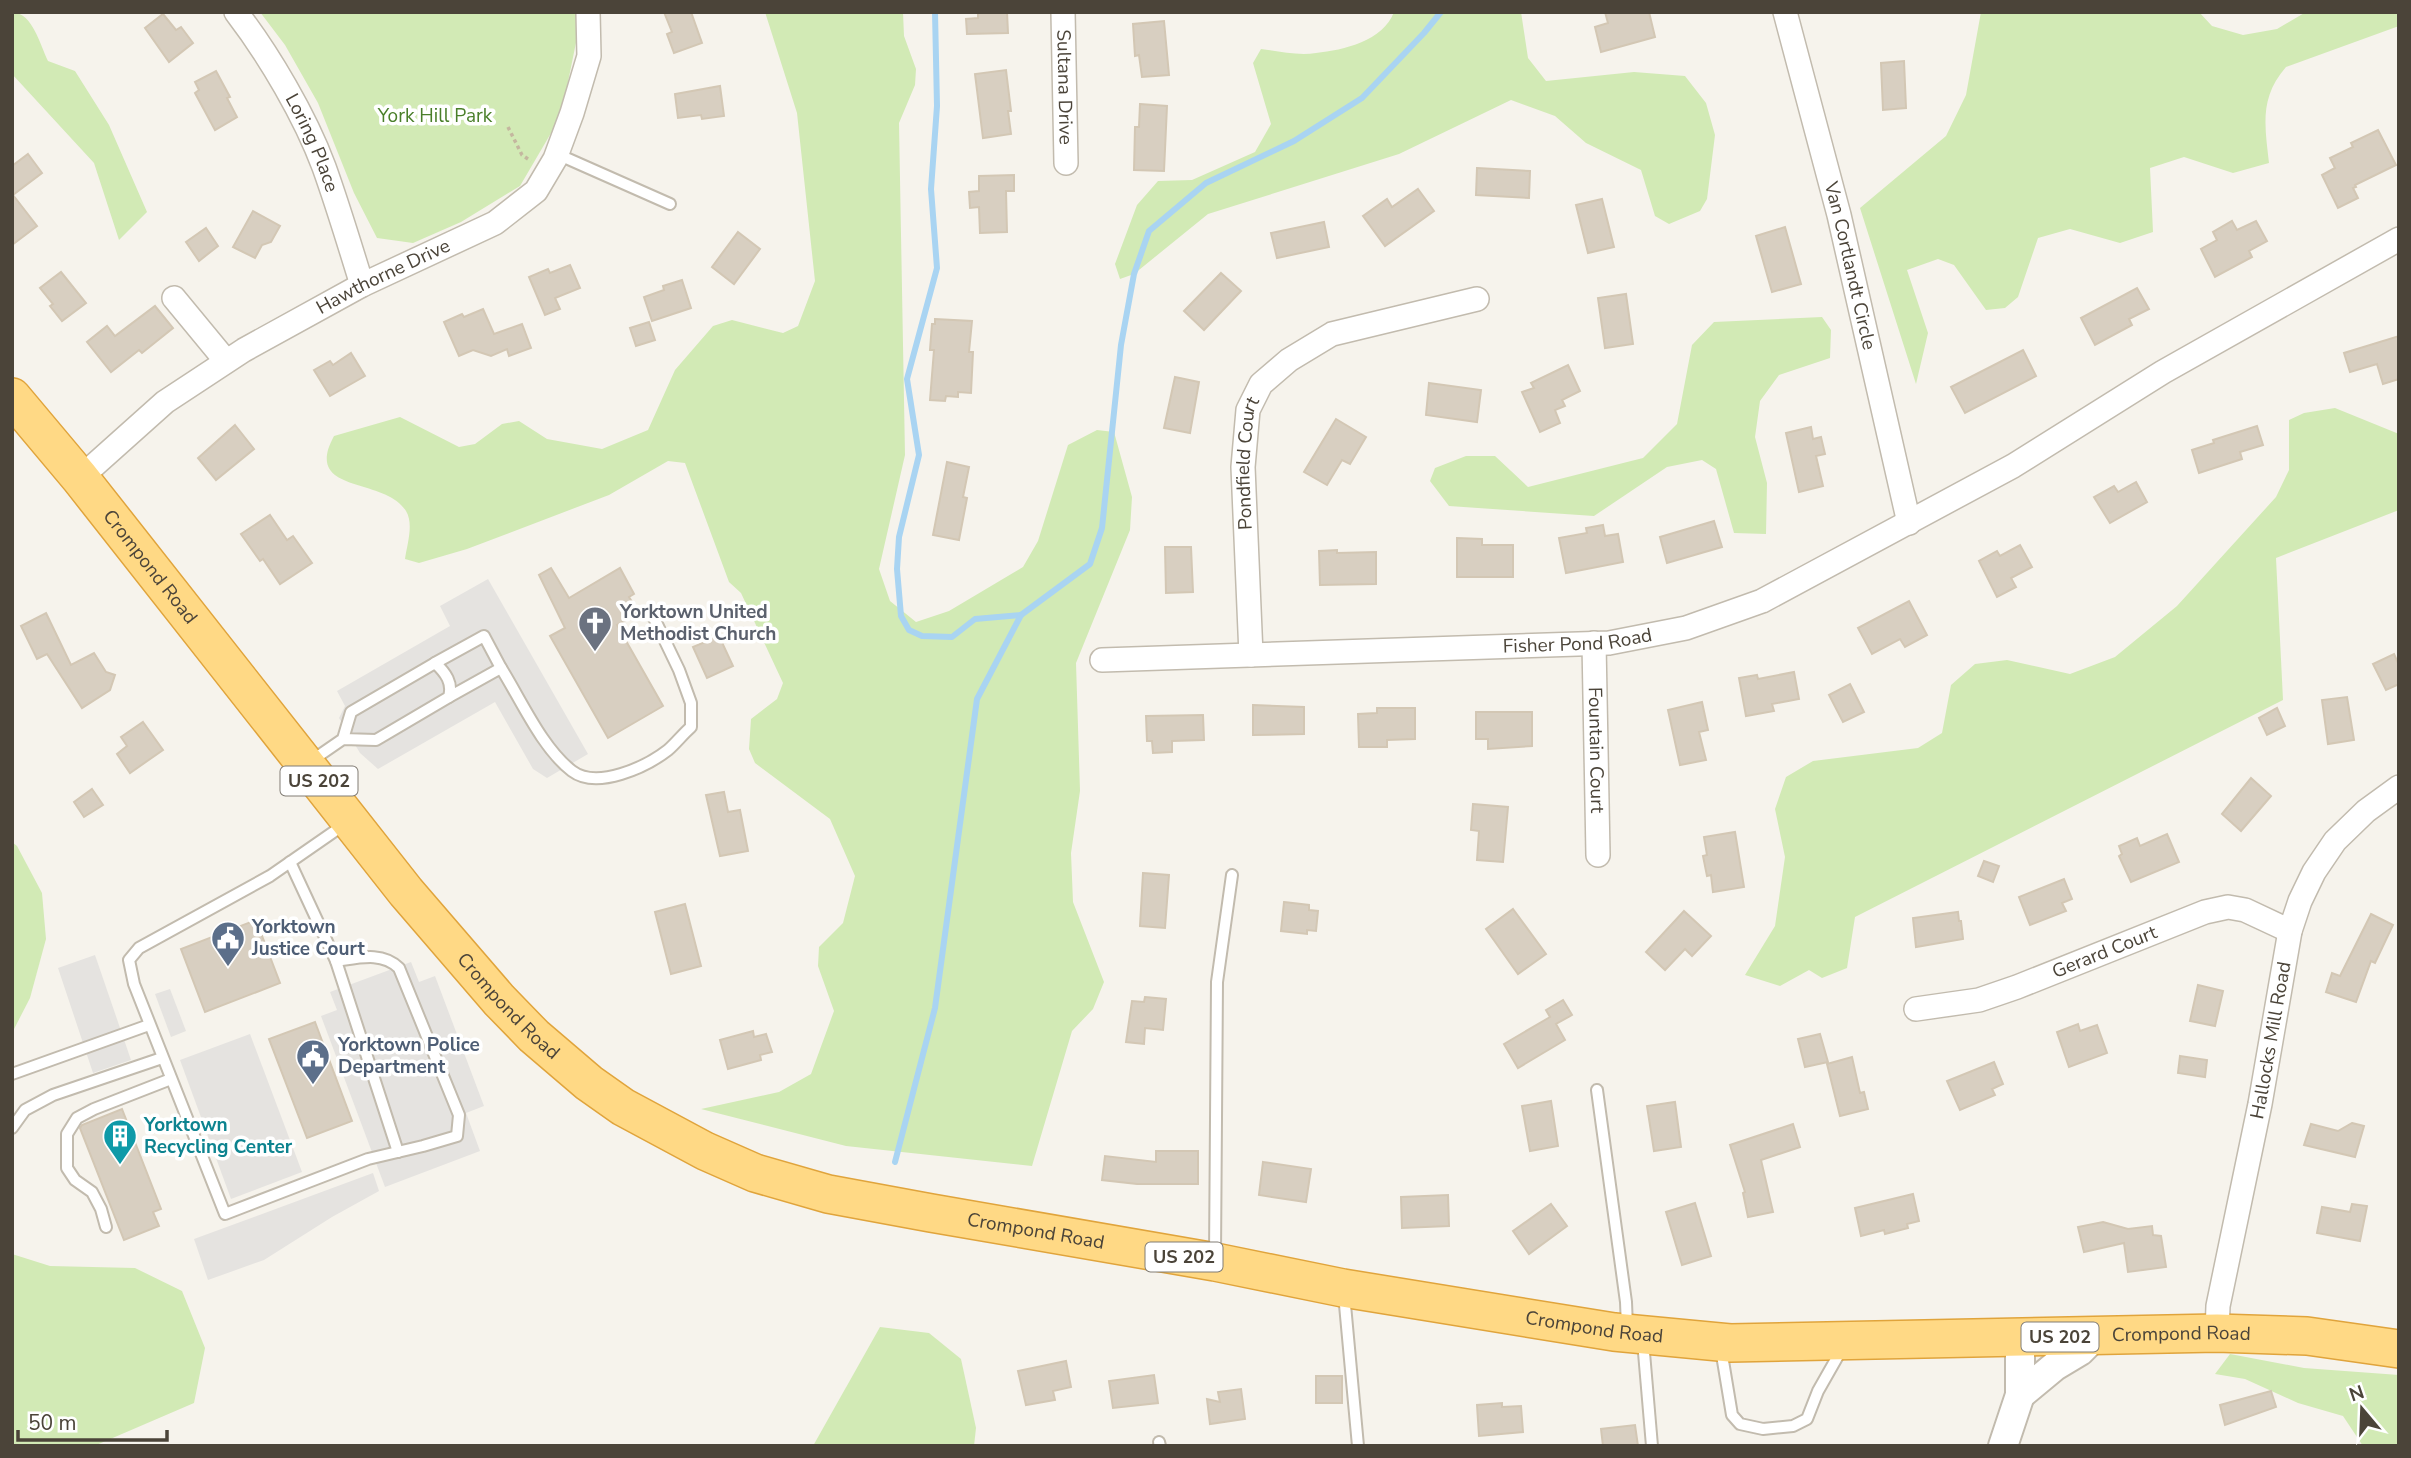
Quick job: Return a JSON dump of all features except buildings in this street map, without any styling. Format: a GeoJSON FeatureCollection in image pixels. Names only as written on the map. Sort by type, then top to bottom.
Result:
{"type":"FeatureCollection","features":[{"type":"Feature","properties":{"kind":"highway","name":"Crompond Road"},"geometry":{"type":"LineString","coordinates":[[12,397],[80,478],[453,949],[516,1018],[589,1083],[624,1107],[660,1129],[755,1173],[828,1194],[1215,1262],[1343,1288],[1635,1334],[1720,1342],[2217,1333],[2308,1336],[2399,1349]]}},
{"type":"Feature","properties":{"kind":"street","name":"Loring Place"},"geometry":{"type":"LineString","coordinates":[[236,12],[254,36],[307,130],[323,165],[362,285]]}},
{"type":"Feature","properties":{"kind":"street","name":"Hawthorne Drive"},"geometry":{"type":"LineString","coordinates":[[80,478],[165,402],[226,361],[362,285],[495,223],[536,191],[552,162],[572,113],[589,56],[588,12]]}},
{"type":"Feature","properties":{"kind":"street","name":"Sultana Drive"},"geometry":{"type":"LineString","coordinates":[[1063,12],[1066,163]]}},
{"type":"Feature","properties":{"kind":"street","name":"Van Cortlandt Circle"},"geometry":{"type":"LineString","coordinates":[[1785,12],[1839,215],[1909,523]]}},
{"type":"Feature","properties":{"kind":"street","name":"Fisher Pond Road"},"geometry":{"type":"LineString","coordinates":[[1102,660],[1609,643],[1686,628],[1762,601],[1909,523],[2013,466],[2164,372],[2399,239]]}},
{"type":"Feature","properties":{"kind":"street"},"geometry":{"type":"LineString","coordinates":[[174,298],[226,361]]}},
{"type":"Feature","properties":{"kind":"street","name":"Pondfield Court"},"geometry":{"type":"LineString","coordinates":[[1251,655],[1243,467],[1248,410],[1261,384],[1289,360],[1332,334],[1477,299]]}},
{"type":"Feature","properties":{"kind":"street","name":"Fountain Court"},"geometry":{"type":"LineString","coordinates":[[1594,643],[1598,855]]}},
{"type":"Feature","properties":{"kind":"street","name":"Hallocks Mill Road"},"geometry":{"type":"LineString","coordinates":[[2217,1333],[2218,1307],[2260,1104],[2290,931],[2300,901],[2314,872],[2335,841],[2367,811],[2399,787]]}},
{"type":"Feature","properties":{"kind":"street","name":"Gerard Court"},"geometry":{"type":"LineString","coordinates":[[1916,1009],[1979,1000],[2206,912],[2228,907],[2245,910],[2290,931]]}},
{"type":"Feature","properties":{"kind":"street"},"geometry":{"type":"LineString","coordinates":[[2020,1395],[2055,1366],[2080,1351],[2094,1337]]}},
{"type":"Feature","properties":{"kind":"street"},"geometry":{"type":"LineString","coordinates":[[2003,1446],[2020,1395],[2020,1338]]}},
{"type":"Feature","properties":{"kind":"lane"},"geometry":{"type":"LineString","coordinates":[[552,162],[670,204]]}},
{"type":"Feature","properties":{"kind":"lane"},"geometry":{"type":"LineString","coordinates":[[343,739],[351,712],[484,636],[554,753],[575,773],[599,780],[628,772],[667,751],[691,727],[691,703],[679,670],[654,618]]}},
{"type":"Feature","properties":{"kind":"lane"},"geometry":{"type":"LineString","coordinates":[[435,663],[445,672],[452,688],[449,697]]}},
{"type":"Feature","properties":{"kind":"lane"},"geometry":{"type":"LineString","coordinates":[[305,764],[343,739],[376,740],[501,668]]}},
{"type":"Feature","properties":{"kind":"lane"},"geometry":{"type":"LineString","coordinates":[[336,961],[375,956],[391,961],[399,968],[459,1115],[457,1136],[368,1159],[225,1214],[149,1025],[134,984],[130,960],[139,948],[270,876],[350,821]]}},
{"type":"Feature","properties":{"kind":"lane"},"geometry":{"type":"LineString","coordinates":[[290,862],[336,961],[398,1152]]}},
{"type":"Feature","properties":{"kind":"lane"},"geometry":{"type":"LineString","coordinates":[[1215,1262],[1217,982],[1232,875]]}},
{"type":"Feature","properties":{"kind":"lane"},"geometry":{"type":"LineString","coordinates":[[12,1074],[149,1025]]}},
{"type":"Feature","properties":{"kind":"lane"},"geometry":{"type":"LineString","coordinates":[[12,1128],[25,1110],[54,1096],[162,1058]]}},
{"type":"Feature","properties":{"kind":"lane"},"geometry":{"type":"LineString","coordinates":[[106,1227],[92,1192],[75,1180],[67,1168],[67,1134],[77,1118],[85,1113],[170,1079]]}},
{"type":"Feature","properties":{"kind":"lane"},"geometry":{"type":"LineString","coordinates":[[1597,1090],[1626,1302],[1635,1334],[1652,1446]]}},
{"type":"Feature","properties":{"kind":"lane"},"geometry":{"type":"LineString","coordinates":[[1343,1288],[1358,1446]]}},
{"type":"Feature","properties":{"kind":"lane"},"geometry":{"type":"LineString","coordinates":[[1720,1342],[1732,1415],[1740,1424],[1763,1429],[1793,1426],[1807,1419],[1818,1391],[1846,1340]]}},
{"type":"Feature","properties":{"kind":"path"},"geometry":{"type":"LineString","coordinates":[[508,127],[522,155],[552,162]]}},
{"type":"Feature","properties":{"kind":"green space"},"geometry":{"type":"Polygon","coordinates":[[[12,12],[31,24],[48,61],[75,71],[109,125],[147,212],[119,240],[94,163],[12,74],[12,12]]]}},
{"type":"Feature","properties":{"kind":"green space","name":"York Hill Park"},"geometry":{"type":"Polygon","coordinates":[[[260,12],[577,12],[579,28],[561,116],[520,186],[461,222],[413,243],[377,238],[354,193],[318,103],[285,45],[260,12]]]}},
{"type":"Feature","properties":{"kind":"green space"},"geometry":{"type":"Polygon","coordinates":[[[765,12],[903,12],[904,36],[916,69],[915,85],[899,123],[905,455],[879,569],[890,601],[916,622],[949,611],[1023,567],[1038,541],[1068,445],[1097,430],[1114,432],[1132,497],[1130,530],[1076,663],[1080,791],[1071,853],[1073,902],[1104,982],[1093,1009],[1072,1031],[1032,1166],[846,1146],[701,1109],[779,1092],[811,1074],[834,1011],[818,966],[819,947],[843,923],[855,876],[830,819],[755,763],[749,749],[751,719],[777,699],[783,683],[741,593],[729,582],[685,463],[668,461],[609,495],[467,549],[419,563],[405,559],[410,528],[406,511],[396,500],[337,476],[329,468],[327,455],[334,436],[400,417],[459,447],[475,444],[502,424],[519,421],[547,439],[602,449],[648,430],[675,370],[713,326],[732,320],[783,333],[798,326],[815,281],[797,113],[765,12]]]}},
{"type":"Feature","properties":{"kind":"green space"},"geometry":{"type":"Polygon","coordinates":[[[1394,12],[1521,12],[1528,58],[1546,81],[1634,72],[1685,76],[1706,103],[1715,135],[1707,199],[1700,211],[1669,224],[1655,216],[1641,170],[1586,143],[1555,116],[1511,100],[1399,154],[1208,214],[1134,274],[1120,279],[1115,264],[1137,205],[1158,181],[1192,180],[1255,152],[1271,124],[1253,63],[1261,49],[1309,54],[1350,46],[1372,37],[1389,22],[1394,12]]]}},
{"type":"Feature","properties":{"kind":"green space"},"geometry":{"type":"Polygon","coordinates":[[[1981,12],[2199,12],[2212,26],[2243,35],[2277,29],[2306,12],[2399,12],[2399,26],[2286,67],[2271,90],[2268,101],[2266,125],[2269,163],[2233,173],[2184,157],[2150,168],[2153,232],[2120,243],[2070,229],[2038,238],[2018,297],[2005,308],[1986,310],[1954,265],[1938,259],[1907,270],[1928,333],[1916,384],[1860,208],[1946,136],[1966,95],[1981,12]]]}},
{"type":"Feature","properties":{"kind":"green space"},"geometry":{"type":"Polygon","coordinates":[[[1822,317],[1831,330],[1830,358],[1779,375],[1760,401],[1755,437],[1767,483],[1766,534],[1734,533],[1716,469],[1702,460],[1667,467],[1594,516],[1449,506],[1430,481],[1435,468],[1466,456],[1495,456],[1528,487],[1643,458],[1677,424],[1692,345],[1714,322],[1822,317]]]}},
{"type":"Feature","properties":{"kind":"green space"},"geometry":{"type":"Polygon","coordinates":[[[2335,408],[2399,434],[2399,510],[2276,558],[2283,700],[1855,917],[1847,968],[1822,978],[1809,970],[1780,986],[1745,975],[1775,926],[1785,857],[1775,809],[1786,777],[1813,761],[1918,748],[1942,733],[1951,685],[1975,664],[2007,660],[2070,674],[2115,657],[2177,606],[2276,497],[2289,470],[2289,420],[2304,413],[2335,408]]]}},
{"type":"Feature","properties":{"kind":"green space"},"geometry":{"type":"Polygon","coordinates":[[[12,842],[17,846],[42,893],[46,939],[30,998],[12,1033],[12,842]]]}},
{"type":"Feature","properties":{"kind":"green space"},"geometry":{"type":"Polygon","coordinates":[[[12,1254],[50,1266],[135,1268],[182,1291],[205,1348],[194,1403],[94,1446],[12,1446],[12,1254]]]}},
{"type":"Feature","properties":{"kind":"green space"},"geometry":{"type":"Polygon","coordinates":[[[880,1327],[929,1333],[961,1359],[976,1428],[974,1446],[813,1446],[880,1327]]]}},
{"type":"Feature","properties":{"kind":"green space"},"geometry":{"type":"Polygon","coordinates":[[[2230,1354],[2304,1368],[2399,1375],[2399,1446],[2363,1446],[2343,1416],[2298,1403],[2245,1379],[2215,1374],[2230,1354]]]}},
{"type":"Feature","properties":{"kind":"shaded area"},"geometry":{"type":"Polygon","coordinates":[[[488,579],[588,754],[547,778],[533,769],[495,702],[378,769],[360,753],[339,718],[345,706],[337,691],[450,626],[440,606],[488,579]]]}},
{"type":"Feature","properties":{"kind":"shaded area"},"geometry":{"type":"Polygon","coordinates":[[[95,955],[131,1060],[93,1073],[58,968],[95,955]]]}},
{"type":"Feature","properties":{"kind":"shaded area"},"geometry":{"type":"Polygon","coordinates":[[[411,962],[419,982],[435,976],[484,1106],[466,1113],[480,1151],[385,1187],[321,1016],[337,1010],[330,992],[411,962]]]}},
{"type":"Feature","properties":{"kind":"shaded area"},"geometry":{"type":"Polygon","coordinates":[[[170,989],[186,1031],[171,1037],[155,994],[170,989]]]}},
{"type":"Feature","properties":{"kind":"shaded area"},"geometry":{"type":"Polygon","coordinates":[[[250,1034],[302,1172],[231,1199],[180,1060],[250,1034]]]}},
{"type":"Feature","properties":{"kind":"shaded area"},"geometry":{"type":"Polygon","coordinates":[[[373,1173],[379,1191],[264,1260],[208,1280],[194,1239],[373,1173]]]}},
{"type":"Feature","properties":{"kind":"waterway"},"geometry":{"type":"LineString","coordinates":[[935,12],[937,106],[931,189],[937,268],[907,379],[919,455],[899,537],[897,569],[901,616],[909,630],[922,636],[952,637],[975,619],[1021,615]]}},
{"type":"Feature","properties":{"kind":"waterway"},"geometry":{"type":"LineString","coordinates":[[895,1162],[935,1008],[977,699],[1021,615],[1090,564],[1102,528],[1121,345],[1134,274],[1149,231],[1206,183],[1294,141],[1362,98],[1441,12]]}},
{"type":"Feature","properties":{"kind":"place","name":"Yorktown United Methodist Church"},"geometry":{"type":"Point","coordinates":[595,653]}},
{"type":"Feature","properties":{"kind":"place","name":"Yorktown Justice Court"},"geometry":{"type":"Point","coordinates":[228,968]}},
{"type":"Feature","properties":{"kind":"place","name":"Yorktown Police Department"},"geometry":{"type":"Point","coordinates":[313,1086]}},
{"type":"Feature","properties":{"kind":"place","name":"Yorktown Recycling Center"},"geometry":{"type":"Point","coordinates":[120,1166]}}]}
